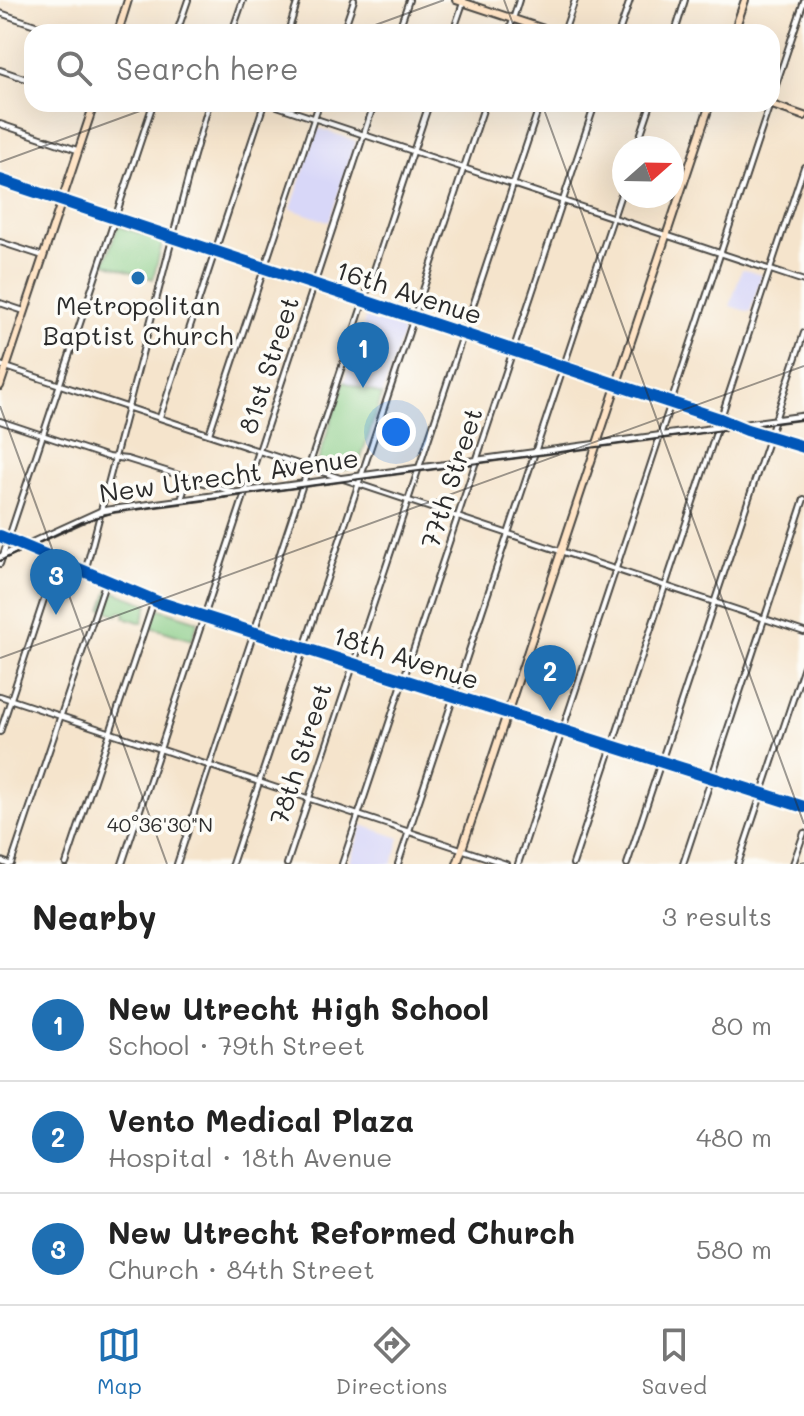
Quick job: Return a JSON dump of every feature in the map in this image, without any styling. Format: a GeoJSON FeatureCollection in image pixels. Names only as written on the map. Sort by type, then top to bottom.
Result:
{"type":"FeatureCollection","features":[{"type":"Feature","properties":{"kind":"main road"},"geometry":{"type":"LineString","coordinates":[[120,24],[127,0]]}},
{"type":"Feature","properties":{"kind":"main road"},"geometry":{"type":"LineString","coordinates":[[737,24],[745,0]]}},
{"type":"Feature","properties":{"kind":"main road"},"geometry":{"type":"LineString","coordinates":[[461,1],[528,24]]}},
{"type":"Feature","properties":{"kind":"main road"},"geometry":{"type":"LineString","coordinates":[[780,108],[804,116]]}},
{"type":"Feature","properties":{"kind":"main road"},"geometry":{"type":"LineString","coordinates":[[0,386],[3,366],[25,311],[91,112]]}},
{"type":"Feature","properties":{"kind":"main road"},"geometry":{"type":"LineString","coordinates":[[457,864],[707,112]]}},
{"type":"Feature","properties":{"kind":"street"},"geometry":{"type":"LineString","coordinates":[[180,24],[188,0]]}},
{"type":"Feature","properties":{"kind":"street"},"geometry":{"type":"LineString","coordinates":[[235,24],[243,0]]}},
{"type":"Feature","properties":{"kind":"street"},"geometry":{"type":"LineString","coordinates":[[290,24],[298,0]]}},
{"type":"Feature","properties":{"kind":"street"},"geometry":{"type":"LineString","coordinates":[[346,24],[354,0]]}},
{"type":"Feature","properties":{"kind":"street"},"geometry":{"type":"LineString","coordinates":[[401,24],[409,0]]}},
{"type":"Feature","properties":{"kind":"street"},"geometry":{"type":"LineString","coordinates":[[511,24],[519,0]]}},
{"type":"Feature","properties":{"kind":"street"},"geometry":{"type":"LineString","coordinates":[[567,24],[575,0]]}},
{"type":"Feature","properties":{"kind":"street"},"geometry":{"type":"LineString","coordinates":[[622,24],[630,0]]}},
{"type":"Feature","properties":{"kind":"street"},"geometry":{"type":"LineString","coordinates":[[678,24],[685,0]]}},
{"type":"Feature","properties":{"kind":"street"},"geometry":{"type":"LineString","coordinates":[[455,24],[461,1]]}},
{"type":"Feature","properties":{"kind":"street"},"geometry":{"type":"LineString","coordinates":[[780,73],[804,1]]}},
{"type":"Feature","properties":{"kind":"street"},"geometry":{"type":"LineString","coordinates":[[0,13],[32,24]]}},
{"type":"Feature","properties":{"kind":"street"},"geometry":{"type":"LineString","coordinates":[[0,70],[24,78]]}},
{"type":"Feature","properties":{"kind":"street"},"geometry":{"type":"LineString","coordinates":[[0,564],[150,112]]}},
{"type":"Feature","properties":{"kind":"street"},"geometry":{"type":"LineString","coordinates":[[85,572],[207,112]]}},
{"type":"Feature","properties":{"kind":"street"},"geometry":{"type":"LineString","coordinates":[[159,418],[261,112]]}},
{"type":"Feature","properties":{"kind":"street"},"geometry":{"type":"LineString","coordinates":[[296,112],[804,281]]}},
{"type":"Feature","properties":{"kind":"street"},"geometry":{"type":"LineString","coordinates":[[209,434],[316,112]]}},
{"type":"Feature","properties":{"kind":"street","name":"81st Street"},"geometry":{"type":"LineString","coordinates":[[122,864],[371,112]]}},
{"type":"Feature","properties":{"kind":"street"},"geometry":{"type":"LineString","coordinates":[[177,864],[426,112]]}},
{"type":"Feature","properties":{"kind":"street"},"geometry":{"type":"LineString","coordinates":[[232,864],[482,112]]}},
{"type":"Feature","properties":{"kind":"street","name":"78th Street"},"geometry":{"type":"LineString","coordinates":[[287,864],[537,112]]}},
{"type":"Feature","properties":{"kind":"street","name":"77th Street"},"geometry":{"type":"LineString","coordinates":[[342,864],[592,112]]}},
{"type":"Feature","properties":{"kind":"street"},"geometry":{"type":"LineString","coordinates":[[640,136],[648,112]]}},
{"type":"Feature","properties":{"kind":"street"},"geometry":{"type":"LineString","coordinates":[[518,864],[766,112]]}},
{"type":"Feature","properties":{"kind":"street"},"geometry":{"type":"LineString","coordinates":[[0,124],[78,150]]}},
{"type":"Feature","properties":{"kind":"street"},"geometry":{"type":"LineString","coordinates":[[573,864],[804,167]]}},
{"type":"Feature","properties":{"kind":"street","name":"16th Avenue"},"geometry":{"type":"LineString","coordinates":[[0,180],[804,447]]}},
{"type":"Feature","properties":{"kind":"street"},"geometry":{"type":"LineString","coordinates":[[398,864],[616,208]]}},
{"type":"Feature","properties":{"kind":"street"},"geometry":{"type":"LineString","coordinates":[[0,242],[43,256]]}},
{"type":"Feature","properties":{"kind":"street"},"geometry":{"type":"LineString","coordinates":[[0,303],[25,311]]}},
{"type":"Feature","properties":{"kind":"street"},"geometry":{"type":"LineString","coordinates":[[627,864],[804,333]]}},
{"type":"Feature","properties":{"kind":"street"},"geometry":{"type":"LineString","coordinates":[[3,366],[344,479]]}},
{"type":"Feature","properties":{"kind":"street","name":"New Utrecht Avenue"},"geometry":{"type":"LineString","coordinates":[[2,556],[101,511],[233,492],[344,479],[360,480],[372,475],[804,416]]}},
{"type":"Feature","properties":{"kind":"street"},"geometry":{"type":"LineString","coordinates":[[0,421],[233,492]]}},
{"type":"Feature","properties":{"kind":"street"},"geometry":{"type":"LineString","coordinates":[[372,475],[373,489]]}},
{"type":"Feature","properties":{"kind":"street"},"geometry":{"type":"LineString","coordinates":[[181,500],[188,478]]}},
{"type":"Feature","properties":{"kind":"street"},"geometry":{"type":"LineString","coordinates":[[360,480],[373,489],[804,632]]}},
{"type":"Feature","properties":{"kind":"street"},"geometry":{"type":"LineString","coordinates":[[683,864],[804,499]]}},
{"type":"Feature","properties":{"kind":"street","name":"18th Avenue"},"geometry":{"type":"LineString","coordinates":[[0,536],[154,601],[804,807]]}},
{"type":"Feature","properties":{"kind":"street"},"geometry":{"type":"LineString","coordinates":[[0,732],[57,560]]}},
{"type":"Feature","properties":{"kind":"street"},"geometry":{"type":"LineString","coordinates":[[0,861],[9,864],[106,581]]}},
{"type":"Feature","properties":{"kind":"street"},"geometry":{"type":"LineString","coordinates":[[66,864],[154,601]]}},
{"type":"Feature","properties":{"kind":"street"},"geometry":{"type":"LineString","coordinates":[[738,864],[804,666]]}},
{"type":"Feature","properties":{"kind":"street"},"geometry":{"type":"LineString","coordinates":[[0,696],[506,864]]}},
{"type":"Feature","properties":{"kind":"street"},"geometry":{"type":"LineString","coordinates":[[793,864],[804,833]]}},
{"type":"Feature","properties":{"kind":"shaded area"},"geometry":{"type":"Polygon","coordinates":[[[318,128],[356,141],[329,222],[291,209],[318,128]]]}},
{"type":"Feature","properties":{"kind":"shaded area"},"geometry":{"type":"Polygon","coordinates":[[[742,269],[762,275],[750,312],[730,306],[742,269]]]}},
{"type":"Feature","properties":{"kind":"shaded area"},"geometry":{"type":"Polygon","coordinates":[[[368,310],[406,323],[358,467],[344,470],[318,461],[368,310]]]}},
{"type":"Feature","properties":{"kind":"shaded area"},"geometry":{"type":"Polygon","coordinates":[[[362,825],[400,838],[392,864],[349,864],[362,825]]]}},
{"type":"Feature","properties":{"kind":"green space"},"geometry":{"type":"Polygon","coordinates":[[[118,226],[163,241],[153,279],[105,263],[118,226]]]}},
{"type":"Feature","properties":{"kind":"green space"},"geometry":{"type":"Polygon","coordinates":[[[344,382],[382,395],[358,467],[344,470],[318,461],[344,382]]]}},
{"type":"Feature","properties":{"kind":"green space"},"geometry":{"type":"Polygon","coordinates":[[[109,590],[148,604],[142,623],[124,617],[125,613],[120,611],[118,615],[102,609],[109,590]]]}},
{"type":"Feature","properties":{"kind":"green space"},"geometry":{"type":"Polygon","coordinates":[[[157,608],[198,621],[192,640],[151,627],[157,608]]]}},
{"type":"Feature","properties":{"kind":"railway"},"geometry":{"type":"LineString","coordinates":[[0,561],[82,522],[115,512],[804,419]]}},
{"type":"Feature","properties":{"kind":"cycle path"},"geometry":{"type":"LineString","coordinates":[[0,180],[804,447]]}},
{"type":"Feature","properties":{"kind":"cycle path"},"geometry":{"type":"LineString","coordinates":[[0,536],[158,602],[804,807]]}},
{"type":"Feature","properties":{"kind":"place","name":"Metropolitan Baptist Church"},"geometry":{"type":"Point","coordinates":[138,278]}},
{"type":"Feature","properties":{"kind":"place","name":"New Utrecht High School"},"geometry":{"type":"Point","coordinates":[363,388]}},
{"type":"Feature","properties":{"kind":"place","name":"New Utrecht Reformed Church"},"geometry":{"type":"Point","coordinates":[56,615]}},
{"type":"Feature","properties":{"kind":"place","name":"Vento Medical Plaza"},"geometry":{"type":"Point","coordinates":[550,711]}}]}
